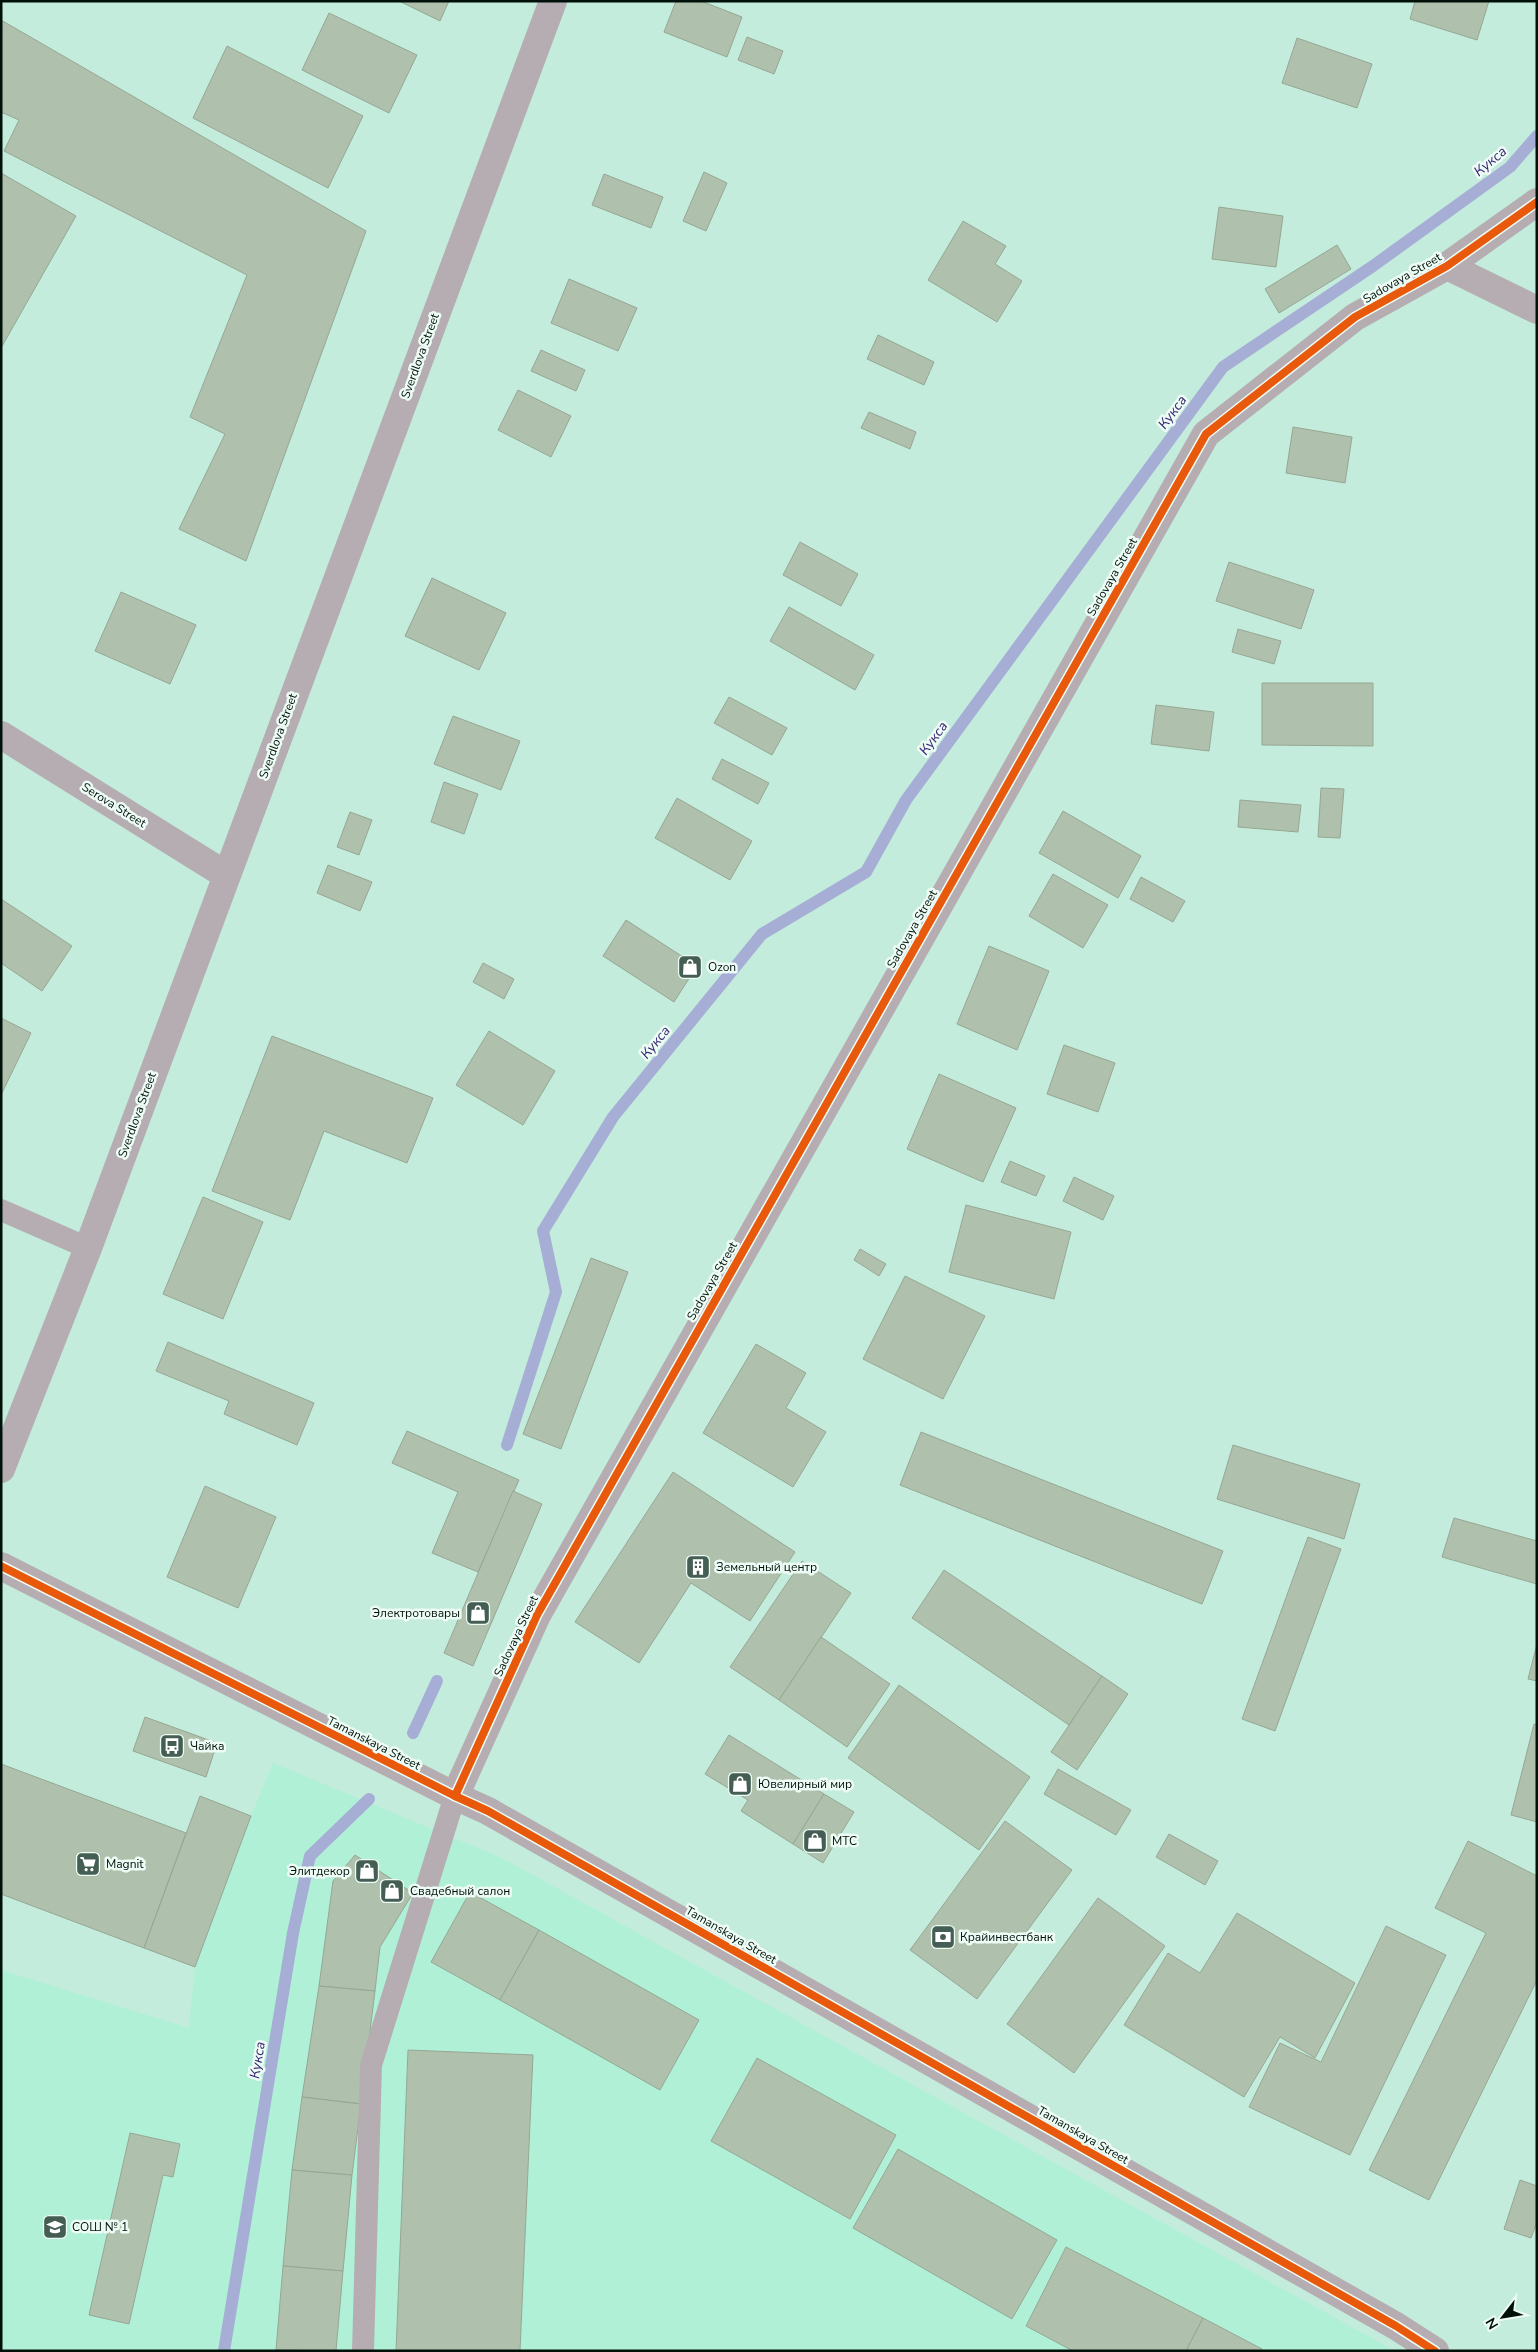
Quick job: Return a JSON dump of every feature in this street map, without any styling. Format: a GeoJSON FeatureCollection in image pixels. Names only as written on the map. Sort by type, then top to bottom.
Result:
{"type":"FeatureCollection","features":[{"type":"Feature","properties":{"kind":"street","name":"Sverdlova Street"},"geometry":{"type":"LineString","coordinates":[[1,1469],[88,1248],[553,1]]}},
{"type":"Feature","properties":{"kind":"street","name":"Sadovaya Street"},"geometry":{"type":"LineString","coordinates":[[455,1796],[542,1606],[1206,434],[1356,317],[1447,266],[1537,202]]}},
{"type":"Feature","properties":{"kind":"street"},"geometry":{"type":"LineString","coordinates":[[1447,266],[1537,310]]}},
{"type":"Feature","properties":{"kind":"street","name":"Serova Street"},"geometry":{"type":"LineString","coordinates":[[1,735],[226,875]]}},
{"type":"Feature","properties":{"kind":"street","name":"Tamanskaya Street"},"geometry":{"type":"LineString","coordinates":[[1,1566],[505,1820],[1396,2326],[1435,2351]]}},
{"type":"Feature","properties":{"kind":"lane"},"geometry":{"type":"LineString","coordinates":[[1,1210],[88,1248]]}},
{"type":"Feature","properties":{"kind":"lane"},"geometry":{"type":"LineString","coordinates":[[363,2351],[371,2065],[455,1796]]}},
{"type":"Feature","properties":{"kind":"shaded area"},"geometry":{"type":"Polygon","coordinates":[[[273,1763],[502,1858],[1395,2351],[1,2351],[1,1970],[189,2028],[195,1967],[251,1816],[273,1763]]]}},
{"type":"Feature","properties":{"kind":"building"},"geometry":{"type":"Polygon","coordinates":[[[399,1],[449,1],[440,21],[399,1]]]}},
{"type":"Feature","properties":{"kind":"building"},"geometry":{"type":"Polygon","coordinates":[[[676,1],[701,1],[742,17],[727,57],[664,32],[676,1]]]}},
{"type":"Feature","properties":{"kind":"building"},"geometry":{"type":"Polygon","coordinates":[[[1415,1],[1489,1],[1477,40],[1410,19],[1415,1]]]}},
{"type":"Feature","properties":{"kind":"building"},"geometry":{"type":"Polygon","coordinates":[[[329,13],[417,55],[389,113],[302,70],[329,13]]]}},
{"type":"Feature","properties":{"kind":"building"},"geometry":{"type":"Polygon","coordinates":[[[1,20],[366,231],[246,561],[179,529],[225,434],[190,417],[247,275],[4,151],[19,120],[1,112],[1,20]]]}},
{"type":"Feature","properties":{"kind":"building"},"geometry":{"type":"Polygon","coordinates":[[[747,37],[783,51],[774,74],[738,60],[747,37]]]}},
{"type":"Feature","properties":{"kind":"building"},"geometry":{"type":"Polygon","coordinates":[[[1297,38],[1372,64],[1357,108],[1282,83],[1297,38]]]}},
{"type":"Feature","properties":{"kind":"building"},"geometry":{"type":"Polygon","coordinates":[[[227,46],[363,116],[328,188],[193,118],[227,46]]]}},
{"type":"Feature","properties":{"kind":"building"},"geometry":{"type":"Polygon","coordinates":[[[704,172],[727,183],[706,231],[683,221],[704,172]]]}},
{"type":"Feature","properties":{"kind":"building"},"geometry":{"type":"Polygon","coordinates":[[[1,173],[76,216],[1,348],[1,173]]]}},
{"type":"Feature","properties":{"kind":"building"},"geometry":{"type":"Polygon","coordinates":[[[604,174],[663,197],[651,228],[592,205],[604,174]]]}},
{"type":"Feature","properties":{"kind":"building"},"geometry":{"type":"Polygon","coordinates":[[[1219,207],[1283,216],[1276,267],[1212,259],[1219,207]]]}},
{"type":"Feature","properties":{"kind":"building"},"geometry":{"type":"Polygon","coordinates":[[[963,221],[1006,246],[995,264],[1022,281],[997,322],[928,280],[963,221]]]}},
{"type":"Feature","properties":{"kind":"building"},"geometry":{"type":"Polygon","coordinates":[[[1337,245],[1351,269],[1279,313],[1265,289],[1337,245]]]}},
{"type":"Feature","properties":{"kind":"building"},"geometry":{"type":"Polygon","coordinates":[[[569,279],[637,308],[618,351],[551,323],[569,279]]]}},
{"type":"Feature","properties":{"kind":"building"},"geometry":{"type":"Polygon","coordinates":[[[878,335],[934,362],[924,385],[867,359],[878,335]]]}},
{"type":"Feature","properties":{"kind":"building"},"geometry":{"type":"Polygon","coordinates":[[[541,350],[585,370],[576,391],[531,371],[541,350]]]}},
{"type":"Feature","properties":{"kind":"building"},"geometry":{"type":"Polygon","coordinates":[[[518,390],[571,416],[551,457],[498,430],[518,390]]]}},
{"type":"Feature","properties":{"kind":"building"},"geometry":{"type":"Polygon","coordinates":[[[869,412],[916,432],[910,449],[861,428],[869,412]]]}},
{"type":"Feature","properties":{"kind":"building"},"geometry":{"type":"Polygon","coordinates":[[[1293,427],[1352,437],[1345,483],[1286,473],[1293,427]]]}},
{"type":"Feature","properties":{"kind":"building"},"geometry":{"type":"Polygon","coordinates":[[[800,542],[858,574],[841,606],[783,575],[800,542]]]}},
{"type":"Feature","properties":{"kind":"building"},"geometry":{"type":"Polygon","coordinates":[[[1229,562],[1314,590],[1301,629],[1216,601],[1229,562]]]}},
{"type":"Feature","properties":{"kind":"building"},"geometry":{"type":"Polygon","coordinates":[[[432,578],[506,613],[479,670],[405,636],[432,578]]]}},
{"type":"Feature","properties":{"kind":"building"},"geometry":{"type":"Polygon","coordinates":[[[121,592],[196,625],[170,684],[95,651],[121,592]]]}},
{"type":"Feature","properties":{"kind":"building"},"geometry":{"type":"Polygon","coordinates":[[[789,607],[874,655],[855,690],[770,641],[789,607]]]}},
{"type":"Feature","properties":{"kind":"building"},"geometry":{"type":"Polygon","coordinates":[[[1238,629],[1281,641],[1274,664],[1232,652],[1238,629]]]}},
{"type":"Feature","properties":{"kind":"building"},"geometry":{"type":"Polygon","coordinates":[[[1262,683],[1373,683],[1373,746],[1262,745],[1262,683]]]}},
{"type":"Feature","properties":{"kind":"building"},"geometry":{"type":"Polygon","coordinates":[[[729,697],[787,728],[772,755],[714,723],[729,697]]]}},
{"type":"Feature","properties":{"kind":"building"},"geometry":{"type":"Polygon","coordinates":[[[1156,705],[1214,712],[1209,751],[1151,744],[1156,705]]]}},
{"type":"Feature","properties":{"kind":"building"},"geometry":{"type":"Polygon","coordinates":[[[453,716],[520,741],[501,790],[434,764],[453,716]]]}},
{"type":"Feature","properties":{"kind":"building"},"geometry":{"type":"Polygon","coordinates":[[[722,759],[769,783],[758,804],[712,779],[722,759]]]}},
{"type":"Feature","properties":{"kind":"building"},"geometry":{"type":"Polygon","coordinates":[[[444,782],[478,794],[464,834],[431,822],[444,782]]]}},
{"type":"Feature","properties":{"kind":"building"},"geometry":{"type":"Polygon","coordinates":[[[1321,788],[1344,789],[1340,838],[1318,837],[1321,788]]]}},
{"type":"Feature","properties":{"kind":"building"},"geometry":{"type":"Polygon","coordinates":[[[677,798],[752,841],[730,880],[655,838],[677,798]]]}},
{"type":"Feature","properties":{"kind":"building"},"geometry":{"type":"Polygon","coordinates":[[[1240,800],[1301,805],[1298,832],[1238,827],[1240,800]]]}},
{"type":"Feature","properties":{"kind":"building"},"geometry":{"type":"Polygon","coordinates":[[[1063,811],[1141,856],[1118,898],[1039,853],[1063,811]]]}},
{"type":"Feature","properties":{"kind":"building"},"geometry":{"type":"Polygon","coordinates":[[[350,812],[372,820],[359,855],[337,847],[350,812]]]}},
{"type":"Feature","properties":{"kind":"building"},"geometry":{"type":"Polygon","coordinates":[[[328,865],[372,882],[360,911],[317,893],[328,865]]]}},
{"type":"Feature","properties":{"kind":"building"},"geometry":{"type":"Polygon","coordinates":[[[1053,874],[1108,905],[1083,948],[1029,916],[1053,874]]]}},
{"type":"Feature","properties":{"kind":"building"},"geometry":{"type":"Polygon","coordinates":[[[1141,877],[1185,901],[1173,922],[1130,899],[1141,877]]]}},
{"type":"Feature","properties":{"kind":"building"},"geometry":{"type":"Polygon","coordinates":[[[1,899],[72,946],[42,991],[1,963],[1,899]]]}},
{"type":"Feature","properties":{"kind":"building"},"geometry":{"type":"Polygon","coordinates":[[[626,920],[697,966],[674,1002],[603,956],[626,920]]]}},
{"type":"Feature","properties":{"kind":"building"},"geometry":{"type":"Polygon","coordinates":[[[989,946],[1049,971],[1017,1050],[957,1024],[989,946]]]}},
{"type":"Feature","properties":{"kind":"building"},"geometry":{"type":"Polygon","coordinates":[[[483,963],[514,979],[504,999],[473,982],[483,963]]]}},
{"type":"Feature","properties":{"kind":"building"},"geometry":{"type":"Polygon","coordinates":[[[1,1018],[31,1033],[1,1095],[1,1018]]]}},
{"type":"Feature","properties":{"kind":"building"},"geometry":{"type":"Polygon","coordinates":[[[489,1031],[555,1071],[523,1125],[456,1085],[489,1031]]]}},
{"type":"Feature","properties":{"kind":"building"},"geometry":{"type":"Polygon","coordinates":[[[272,1036],[433,1098],[407,1163],[324,1131],[290,1220],[212,1191],[272,1036]]]}},
{"type":"Feature","properties":{"kind":"building"},"geometry":{"type":"Polygon","coordinates":[[[1064,1045],[1115,1063],[1098,1112],[1047,1094],[1064,1045]]]}},
{"type":"Feature","properties":{"kind":"building"},"geometry":{"type":"Polygon","coordinates":[[[939,1074],[1016,1108],[983,1182],[907,1149],[939,1074]]]}},
{"type":"Feature","properties":{"kind":"building"},"geometry":{"type":"Polygon","coordinates":[[[1010,1161],[1045,1176],[1036,1196],[1001,1182],[1010,1161]]]}},
{"type":"Feature","properties":{"kind":"building"},"geometry":{"type":"Polygon","coordinates":[[[1074,1177],[1114,1196],[1103,1220],[1063,1201],[1074,1177]]]}},
{"type":"Feature","properties":{"kind":"building"},"geometry":{"type":"Polygon","coordinates":[[[203,1197],[263,1222],[223,1319],[163,1294],[203,1197]]]}},
{"type":"Feature","properties":{"kind":"building"},"geometry":{"type":"Polygon","coordinates":[[[966,1205],[1071,1232],[1054,1299],[949,1272],[966,1205]]]}},
{"type":"Feature","properties":{"kind":"building"},"geometry":{"type":"Polygon","coordinates":[[[860,1249],[886,1264],[879,1276],[854,1260],[860,1249]]]}},
{"type":"Feature","properties":{"kind":"building"},"geometry":{"type":"Polygon","coordinates":[[[591,1258],[628,1272],[561,1449],[523,1434],[591,1258]]]}},
{"type":"Feature","properties":{"kind":"building"},"geometry":{"type":"Polygon","coordinates":[[[905,1276],[985,1316],[943,1399],[863,1359],[905,1276]]]}},
{"type":"Feature","properties":{"kind":"building"},"geometry":{"type":"Polygon","coordinates":[[[168,1342],[314,1403],[297,1445],[224,1414],[229,1401],[156,1371],[168,1342]]]}},
{"type":"Feature","properties":{"kind":"building"},"geometry":{"type":"Polygon","coordinates":[[[756,1344],[806,1373],[786,1408],[826,1432],[793,1487],[703,1433],[756,1344]]]}},
{"type":"Feature","properties":{"kind":"building"},"geometry":{"type":"Polygon","coordinates":[[[407,1431],[519,1480],[478,1572],[432,1553],[458,1492],[392,1463],[407,1431]]]}},
{"type":"Feature","properties":{"kind":"building"},"geometry":{"type":"Polygon","coordinates":[[[921,1432],[1223,1551],[1202,1604],[900,1485],[921,1432]]]}},
{"type":"Feature","properties":{"kind":"building"},"geometry":{"type":"Polygon","coordinates":[[[1233,1445],[1360,1484],[1344,1539],[1217,1499],[1233,1445]]]}},
{"type":"Feature","properties":{"kind":"building","name":"Земельный центр"},"geometry":{"type":"Polygon","coordinates":[[[673,1472],[795,1552],[750,1621],[691,1583],[639,1663],[575,1622],[673,1472]]]}},
{"type":"Feature","properties":{"kind":"building"},"geometry":{"type":"Polygon","coordinates":[[[205,1486],[276,1517],[238,1608],[167,1577],[205,1486]]]}},
{"type":"Feature","properties":{"kind":"building","name":"Электротовары"},"geometry":{"type":"Polygon","coordinates":[[[513,1491],[542,1504],[473,1666],[444,1653],[513,1491]]]}},
{"type":"Feature","properties":{"kind":"building"},"geometry":{"type":"Polygon","coordinates":[[[1454,1518],[1537,1541],[1537,1584],[1442,1557],[1454,1518]]]}},
{"type":"Feature","properties":{"kind":"building"},"geometry":{"type":"Polygon","coordinates":[[[1308,1537],[1341,1549],[1275,1731],[1242,1719],[1308,1537]]]}},
{"type":"Feature","properties":{"kind":"building"},"geometry":{"type":"Polygon","coordinates":[[[802,1561],[851,1593],[779,1700],[730,1667],[802,1561]]]}},
{"type":"Feature","properties":{"kind":"building"},"geometry":{"type":"Polygon","coordinates":[[[944,1570],[1102,1676],[1069,1725],[912,1618],[944,1570]]]}},
{"type":"Feature","properties":{"kind":"building"},"geometry":{"type":"Polygon","coordinates":[[[821,1637],[890,1684],[847,1747],[779,1700],[821,1637]]]}},
{"type":"Feature","properties":{"kind":"building"},"geometry":{"type":"Polygon","coordinates":[[[1537,1644],[1537,1681],[1528,1679],[1537,1644]]]}},
{"type":"Feature","properties":{"kind":"building"},"geometry":{"type":"Polygon","coordinates":[[[1102,1676],[1128,1694],[1077,1770],[1051,1752],[1102,1676]]]}},
{"type":"Feature","properties":{"kind":"building"},"geometry":{"type":"Polygon","coordinates":[[[899,1685],[1030,1777],[979,1850],[848,1758],[899,1685]]]}},
{"type":"Feature","properties":{"kind":"building"},"geometry":{"type":"Polygon","coordinates":[[[145,1717],[217,1743],[206,1777],[133,1751],[145,1717]]]}},
{"type":"Feature","properties":{"kind":"building"},"geometry":{"type":"Polygon","coordinates":[[[1534,1724],[1537,1725],[1537,1822],[1511,1815],[1534,1724]]]}},
{"type":"Feature","properties":{"kind":"building"},"geometry":{"type":"Polygon","coordinates":[[[729,1735],[824,1794],[793,1844],[741,1811],[748,1800],[705,1774],[729,1735]]]}},
{"type":"Feature","properties":{"kind":"building","name":"Magnit"},"geometry":{"type":"Polygon","coordinates":[[[1,1764],[186,1833],[144,1948],[1,1894],[1,1764]]]}},
{"type":"Feature","properties":{"kind":"building"},"geometry":{"type":"Polygon","coordinates":[[[1058,1769],[1131,1810],[1116,1835],[1044,1794],[1058,1769]]]}},
{"type":"Feature","properties":{"kind":"building"},"geometry":{"type":"Polygon","coordinates":[[[824,1794],[854,1812],[823,1863],[793,1844],[824,1794]]]}},
{"type":"Feature","properties":{"kind":"building"},"geometry":{"type":"Polygon","coordinates":[[[200,1796],[251,1816],[195,1967],[144,1948],[200,1796]]]}},
{"type":"Feature","properties":{"kind":"building"},"geometry":{"type":"Polygon","coordinates":[[[1005,1821],[1072,1870],[977,1999],[910,1950],[1005,1821]]]}},
{"type":"Feature","properties":{"kind":"building"},"geometry":{"type":"Polygon","coordinates":[[[1169,1834],[1218,1861],[1205,1885],[1156,1857],[1169,1834]]]}},
{"type":"Feature","properties":{"kind":"building"},"geometry":{"type":"Polygon","coordinates":[[[1468,1841],[1537,1876],[1537,1980],[1429,2200],[1369,2170],[1486,1933],[1435,1908],[1468,1841]]]}},
{"type":"Feature","properties":{"kind":"building"},"geometry":{"type":"Polygon","coordinates":[[[355,1855],[413,1893],[380,1947],[375,1991],[319,1986],[333,1881],[355,1855]]]}},
{"type":"Feature","properties":{"kind":"building"},"geometry":{"type":"Polygon","coordinates":[[[470,1892],[539,1930],[500,2000],[431,1962],[470,1892]]]}},
{"type":"Feature","properties":{"kind":"building"},"geometry":{"type":"Polygon","coordinates":[[[1098,1898],[1165,1946],[1074,2073],[1007,2024],[1098,1898]]]}},
{"type":"Feature","properties":{"kind":"building"},"geometry":{"type":"Polygon","coordinates":[[[1237,1913],[1355,1983],[1315,2058],[1280,2037],[1244,2097],[1124,2025],[1168,1953],[1200,1973],[1237,1913]]]}},
{"type":"Feature","properties":{"kind":"building"},"geometry":{"type":"Polygon","coordinates":[[[1386,1926],[1446,1955],[1350,2155],[1249,2107],[1280,2043],[1321,2062],[1386,1926]]]}},
{"type":"Feature","properties":{"kind":"building"},"geometry":{"type":"Polygon","coordinates":[[[539,1930],[699,2020],[660,2090],[500,2000],[539,1930]]]}},
{"type":"Feature","properties":{"kind":"building"},"geometry":{"type":"Polygon","coordinates":[[[319,1986],[375,1991],[361,2104],[302,2097],[319,1986]]]}},
{"type":"Feature","properties":{"kind":"building"},"geometry":{"type":"Polygon","coordinates":[[[408,2050],[533,2055],[520,2351],[396,2351],[408,2050]]]}},
{"type":"Feature","properties":{"kind":"building"},"geometry":{"type":"Polygon","coordinates":[[[757,2058],[896,2135],[850,2219],[711,2141],[757,2058]]]}},
{"type":"Feature","properties":{"kind":"building"},"geometry":{"type":"Polygon","coordinates":[[[302,2097],[361,2104],[352,2175],[292,2170],[302,2097]]]}},
{"type":"Feature","properties":{"kind":"building"},"geometry":{"type":"Polygon","coordinates":[[[130,2133],[180,2144],[173,2177],[163,2175],[129,2324],[89,2315],[130,2133]]]}},
{"type":"Feature","properties":{"kind":"building"},"geometry":{"type":"Polygon","coordinates":[[[898,2149],[1057,2240],[1012,2319],[853,2228],[898,2149]]]}},
{"type":"Feature","properties":{"kind":"building"},"geometry":{"type":"Polygon","coordinates":[[[292,2170],[352,2175],[343,2271],[283,2266],[292,2170]]]}},
{"type":"Feature","properties":{"kind":"building"},"geometry":{"type":"Polygon","coordinates":[[[1520,2180],[1537,2186],[1537,2222],[1531,2238],[1504,2229],[1520,2180]]]}},
{"type":"Feature","properties":{"kind":"building"},"geometry":{"type":"Polygon","coordinates":[[[1066,2247],[1203,2318],[1186,2351],[1073,2351],[1026,2326],[1066,2247]]]}},
{"type":"Feature","properties":{"kind":"building"},"geometry":{"type":"Polygon","coordinates":[[[283,2266],[343,2271],[336,2351],[276,2350],[283,2266]]]}},
{"type":"Feature","properties":{"kind":"building"},"geometry":{"type":"Polygon","coordinates":[[[1203,2318],[1262,2349],[1261,2351],[1186,2351],[1203,2318]]]}},
{"type":"Feature","properties":{"kind":"waterway","name":"Кукса"},"geometry":{"type":"LineString","coordinates":[[507,1445],[556,1292],[543,1231],[613,1117],[762,934],[866,872],[906,800],[1223,367],[1373,266],[1510,167],[1537,136]]}},
{"type":"Feature","properties":{"kind":"waterway","name":"Кукса"},"geometry":{"type":"LineString","coordinates":[[413,1733],[437,1681]]}},
{"type":"Feature","properties":{"kind":"waterway","name":"Кукса"},"geometry":{"type":"LineString","coordinates":[[224,2351],[293,1933],[310,1856],[369,1799]]}},
{"type":"Feature","properties":{"kind":"cycle path"},"geometry":{"type":"LineString","coordinates":[[455,1796],[537,1615],[1206,434],[1355,317],[1447,266],[1537,202]]}},
{"type":"Feature","properties":{"kind":"cycle path"},"geometry":{"type":"LineString","coordinates":[[1,1566],[488,1811],[1396,2326],[1435,2351]]}},
{"type":"Feature","properties":{"kind":"place","name":"Ozon"},"geometry":{"type":"Point","coordinates":[690,967]}},
{"type":"Feature","properties":{"kind":"place","name":"Земельный центр"},"geometry":{"type":"Point","coordinates":[698,1567]}},
{"type":"Feature","properties":{"kind":"place","name":"Электротовары"},"geometry":{"type":"Point","coordinates":[478,1613]}},
{"type":"Feature","properties":{"kind":"place","name":"Чайка"},"geometry":{"type":"Point","coordinates":[172,1746]}},
{"type":"Feature","properties":{"kind":"place","name":"Ювелирный мир"},"geometry":{"type":"Point","coordinates":[740,1784]}},
{"type":"Feature","properties":{"kind":"place","name":"МТС"},"geometry":{"type":"Point","coordinates":[815,1841]}},
{"type":"Feature","properties":{"kind":"place","name":"Magnit"},"geometry":{"type":"Point","coordinates":[88,1864]}},
{"type":"Feature","properties":{"kind":"place","name":"Элитдекор"},"geometry":{"type":"Point","coordinates":[367,1871]}},
{"type":"Feature","properties":{"kind":"place","name":"Свадебный салон"},"geometry":{"type":"Point","coordinates":[392,1891]}},
{"type":"Feature","properties":{"kind":"place","name":"Крайинвестбанк"},"geometry":{"type":"Point","coordinates":[943,1937]}},
{"type":"Feature","properties":{"kind":"place","name":"СОШ № 1"},"geometry":{"type":"Point","coordinates":[55,2227]}}]}
